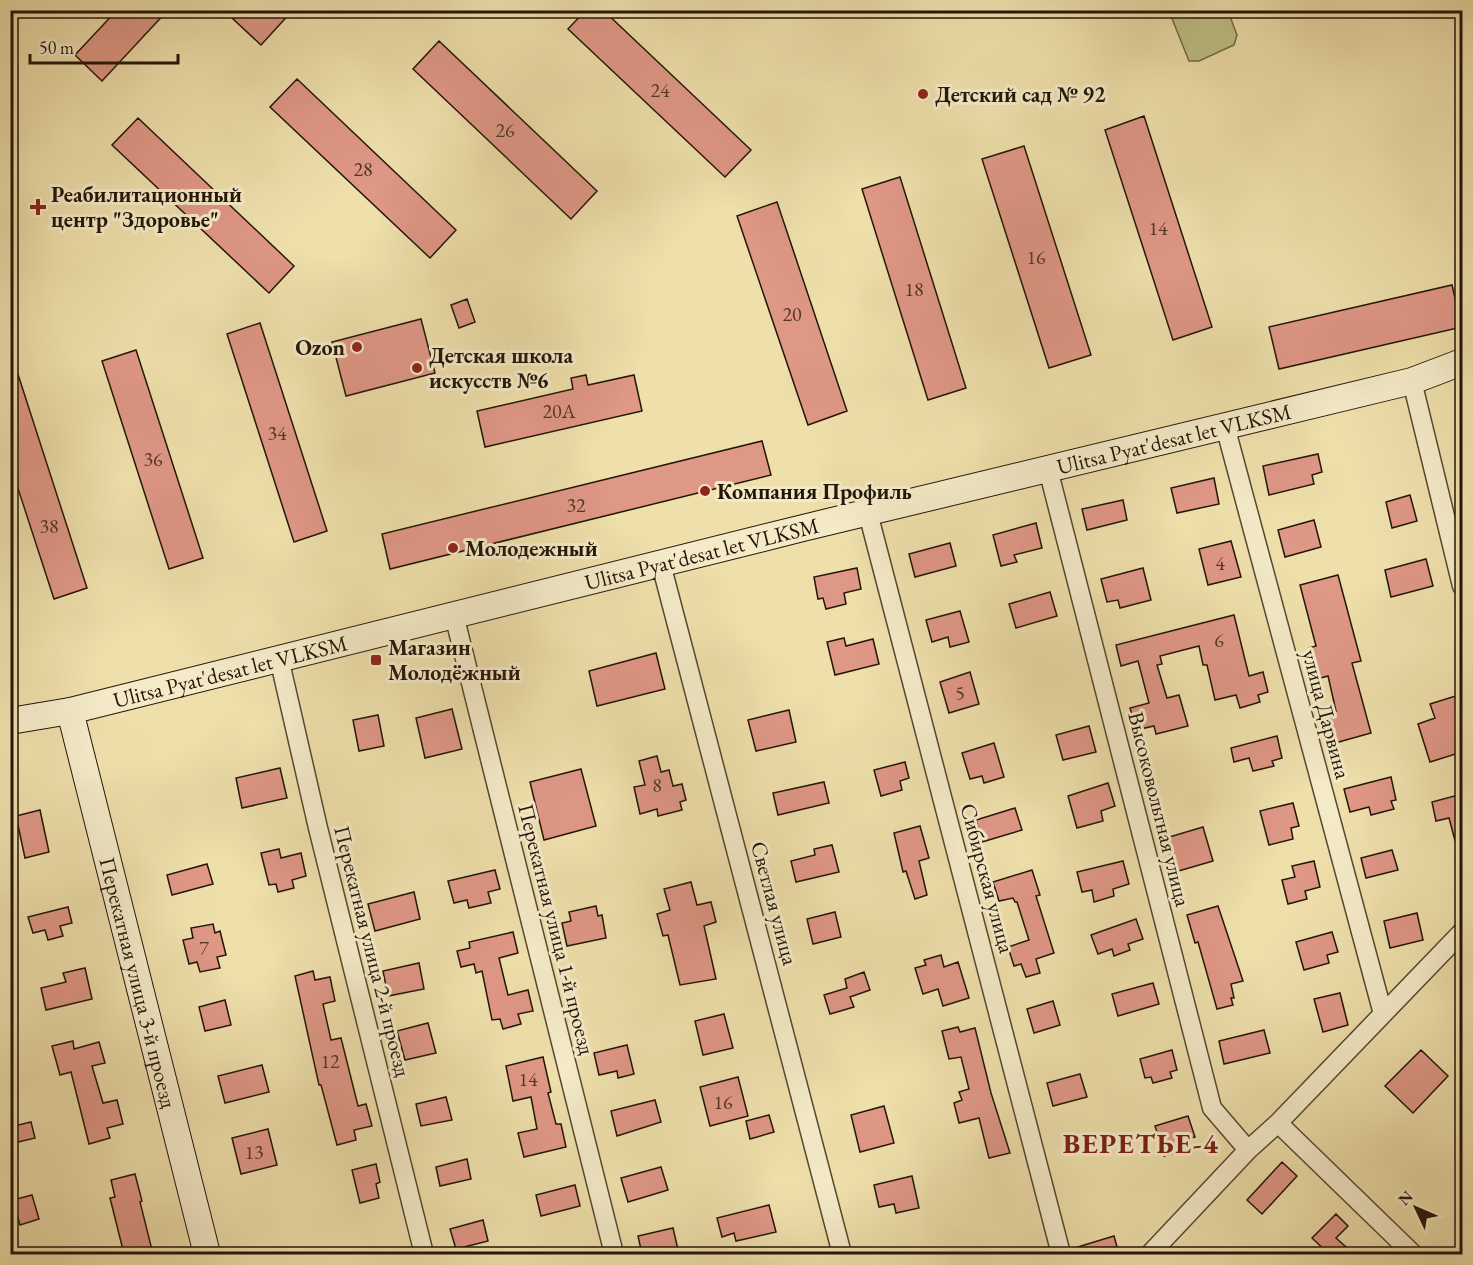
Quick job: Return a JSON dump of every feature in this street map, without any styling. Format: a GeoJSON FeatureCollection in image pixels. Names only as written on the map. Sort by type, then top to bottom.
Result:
{"type":"FeatureCollection","features":[{"type":"Feature","properties":{"kind":"main road","name":"Ulitsa Pyat'desat let VLKSM"},"geometry":{"type":"LineString","coordinates":[[10,721],[70,711],[1412,381],[1462,362]]}},
{"type":"Feature","properties":{"kind":"main road","name":"Перекатная улица 3-й проезд"},"geometry":{"type":"LineString","coordinates":[[70,711],[207,1254]]}},
{"type":"Feature","properties":{"kind":"street"},"geometry":{"type":"LineString","coordinates":[[1412,381],[1462,586]]}},
{"type":"Feature","properties":{"kind":"street","name":"улица Дарвина"},"geometry":{"type":"LineString","coordinates":[[1225,426],[1383,1014]]}},
{"type":"Feature","properties":{"kind":"street","name":"Высоковольтная улица"},"geometry":{"type":"LineString","coordinates":[[1048,469],[1212,1108],[1248,1150]]}},
{"type":"Feature","properties":{"kind":"street","name":"Сибирская улица"},"geometry":{"type":"LineString","coordinates":[[868,513],[1061,1254]]}},
{"type":"Feature","properties":{"kind":"street","name":"Светлая улица"},"geometry":{"type":"LineString","coordinates":[[661,564],[842,1254]]}},
{"type":"Feature","properties":{"kind":"street","name":"Перекатная улица 1-й проезд"},"geometry":{"type":"LineString","coordinates":[[454,615],[614,1254]]}},
{"type":"Feature","properties":{"kind":"street","name":"Перекатная улица 2-й проезд"},"geometry":{"type":"LineString","coordinates":[[279,658],[318,828],[424,1254]]}},
{"type":"Feature","properties":{"kind":"street"},"geometry":{"type":"LineString","coordinates":[[1150,1254],[1248,1150],[1278,1123],[1462,932]]}},
{"type":"Feature","properties":{"kind":"street"},"geometry":{"type":"LineString","coordinates":[[1278,1123],[1413,1254]]}},
{"type":"Feature","properties":{"kind":"green space"},"geometry":{"type":"Polygon","coordinates":[[[1169,11],[1228,11],[1237,35],[1234,45],[1199,61],[1189,61],[1169,11]]]}},
{"type":"Feature","properties":{"kind":"building"},"geometry":{"type":"Polygon","coordinates":[[[117,10],[168,10],[102,81],[75,55],[117,10]]]}},
{"type":"Feature","properties":{"kind":"building"},"geometry":{"type":"Polygon","coordinates":[[[241,10],[293,10],[261,45],[233,19],[241,10]]]}},
{"type":"Feature","properties":{"kind":"building"},"geometry":{"type":"Polygon","coordinates":[[[586,10],[603,10],[751,150],[725,177],[568,29],[586,10]]]}},
{"type":"Feature","properties":{"kind":"building"},"geometry":{"type":"Polygon","coordinates":[[[439,41],[597,191],[571,219],[413,69],[439,41]]]}},
{"type":"Feature","properties":{"kind":"building"},"geometry":{"type":"Polygon","coordinates":[[[297,79],[456,230],[430,258],[270,107],[297,79]]]}},
{"type":"Feature","properties":{"kind":"building"},"geometry":{"type":"Polygon","coordinates":[[[1144,116],[1212,327],[1173,340],[1105,130],[1144,116]]]}},
{"type":"Feature","properties":{"kind":"building"},"geometry":{"type":"Polygon","coordinates":[[[138,118],[294,266],[269,293],[112,145],[138,118]]]}},
{"type":"Feature","properties":{"kind":"building"},"geometry":{"type":"Polygon","coordinates":[[[1024,146],[1091,355],[1049,368],[982,159],[1024,146]]]}},
{"type":"Feature","properties":{"kind":"building"},"geometry":{"type":"Polygon","coordinates":[[[900,177],[966,388],[928,400],[862,189],[900,177]]]}},
{"type":"Feature","properties":{"kind":"building"},"geometry":{"type":"Polygon","coordinates":[[[777,202],[847,411],[808,425],[737,216],[777,202]]]}},
{"type":"Feature","properties":{"kind":"building"},"geometry":{"type":"Polygon","coordinates":[[[1452,285],[1462,327],[1279,369],[1269,327],[1452,285]]]}},
{"type":"Feature","properties":{"kind":"building"},"geometry":{"type":"Polygon","coordinates":[[[467,299],[475,322],[459,328],[451,305],[467,299]]]}},
{"type":"Feature","properties":{"kind":"building"},"geometry":{"type":"Polygon","coordinates":[[[421,319],[435,373],[346,396],[332,342],[421,319]]]}},
{"type":"Feature","properties":{"kind":"building"},"geometry":{"type":"Polygon","coordinates":[[[260,323],[327,531],[294,542],[227,334],[260,323]]]}},
{"type":"Feature","properties":{"kind":"building"},"geometry":{"type":"Polygon","coordinates":[[[136,350],[203,558],[169,569],[102,361],[136,350]]]}},
{"type":"Feature","properties":{"kind":"building"},"geometry":{"type":"Polygon","coordinates":[[[10,362],[14,362],[87,588],[54,599],[10,464],[10,362]]]}},
{"type":"Feature","properties":{"kind":"building"},"geometry":{"type":"Polygon","coordinates":[[[586,375],[588,385],[634,375],[642,411],[485,447],[477,411],[573,389],[571,378],[586,375]]]}},
{"type":"Feature","properties":{"kind":"building"},"geometry":{"type":"Polygon","coordinates":[[[762,441],[771,475],[390,569],[382,534],[762,441]]]}},
{"type":"Feature","properties":{"kind":"building"},"geometry":{"type":"Polygon","coordinates":[[[1318,454],[1322,472],[1312,475],[1314,484],[1269,495],[1263,466],[1318,454]]]}},
{"type":"Feature","properties":{"kind":"building"},"geometry":{"type":"Polygon","coordinates":[[[1214,478],[1219,504],[1177,513],[1171,488],[1214,478]]]}},
{"type":"Feature","properties":{"kind":"building"},"geometry":{"type":"Polygon","coordinates":[[[1410,495],[1417,521],[1392,528],[1386,502],[1410,495]]]}},
{"type":"Feature","properties":{"kind":"building"},"geometry":{"type":"Polygon","coordinates":[[[1123,500],[1127,520],[1087,530],[1082,509],[1123,500]]]}},
{"type":"Feature","properties":{"kind":"building"},"geometry":{"type":"Polygon","coordinates":[[[1314,520],[1321,547],[1285,557],[1278,530],[1314,520]]]}},
{"type":"Feature","properties":{"kind":"building"},"geometry":{"type":"Polygon","coordinates":[[[1036,523],[1042,548],[1014,555],[1017,562],[1001,566],[993,535],[1036,523]]]}},
{"type":"Feature","properties":{"kind":"building"},"geometry":{"type":"Polygon","coordinates":[[[1231,541],[1241,577],[1208,585],[1199,549],[1231,541]]]}},
{"type":"Feature","properties":{"kind":"building"},"geometry":{"type":"Polygon","coordinates":[[[950,543],[956,566],[915,577],[909,554],[950,543]]]}},
{"type":"Feature","properties":{"kind":"building"},"geometry":{"type":"Polygon","coordinates":[[[1426,559],[1433,586],[1391,597],[1385,570],[1426,559]]]}},
{"type":"Feature","properties":{"kind":"building"},"geometry":{"type":"Polygon","coordinates":[[[857,568],[861,589],[844,593],[846,604],[826,609],[823,598],[818,599],[814,577],[857,568]]]}},
{"type":"Feature","properties":{"kind":"building"},"geometry":{"type":"Polygon","coordinates":[[[1143,568],[1151,600],[1120,608],[1118,600],[1107,602],[1101,579],[1143,568]]]}},
{"type":"Feature","properties":{"kind":"building"},"geometry":{"type":"Polygon","coordinates":[[[1338,575],[1361,661],[1352,663],[1371,733],[1335,743],[1327,714],[1336,711],[1328,676],[1317,679],[1309,648],[1316,646],[1300,585],[1338,575]]]}},
{"type":"Feature","properties":{"kind":"building"},"geometry":{"type":"Polygon","coordinates":[[[1050,592],[1057,616],[1016,628],[1009,604],[1050,592]]]}},
{"type":"Feature","properties":{"kind":"building"},"geometry":{"type":"Polygon","coordinates":[[[960,611],[969,642],[950,647],[948,637],[932,642],[926,620],[960,611]]]}},
{"type":"Feature","properties":{"kind":"building"},"geometry":{"type":"Polygon","coordinates":[[[1234,615],[1249,676],[1263,672],[1268,692],[1258,695],[1260,702],[1240,708],[1236,695],[1215,700],[1207,665],[1203,665],[1199,646],[1160,656],[1162,664],[1157,665],[1167,698],[1179,695],[1188,726],[1156,734],[1154,726],[1136,730],[1130,708],[1149,703],[1138,661],[1121,666],[1116,645],[1234,615]]]}},
{"type":"Feature","properties":{"kind":"building"},"geometry":{"type":"Polygon","coordinates":[[[844,638],[846,646],[873,639],[879,664],[835,675],[827,642],[844,638]]]}},
{"type":"Feature","properties":{"kind":"building"},"geometry":{"type":"Polygon","coordinates":[[[656,653],[665,689],[597,706],[589,671],[656,653]]]}},
{"type":"Feature","properties":{"kind":"building"},"geometry":{"type":"Polygon","coordinates":[[[970,672],[979,704],[949,713],[940,682],[970,672]]]}},
{"type":"Feature","properties":{"kind":"building"},"geometry":{"type":"Polygon","coordinates":[[[1462,694],[1462,752],[1430,762],[1418,724],[1435,718],[1430,704],[1462,694]]]}},
{"type":"Feature","properties":{"kind":"building"},"geometry":{"type":"Polygon","coordinates":[[[452,709],[462,749],[425,758],[416,718],[452,709]]]}},
{"type":"Feature","properties":{"kind":"building"},"geometry":{"type":"Polygon","coordinates":[[[789,710],[796,742],[756,751],[748,720],[789,710]]]}},
{"type":"Feature","properties":{"kind":"building"},"geometry":{"type":"Polygon","coordinates":[[[378,715],[384,746],[359,751],[353,720],[378,715]]]}},
{"type":"Feature","properties":{"kind":"building"},"geometry":{"type":"Polygon","coordinates":[[[1089,726],[1096,752],[1063,760],[1056,735],[1089,726]]]}},
{"type":"Feature","properties":{"kind":"building"},"geometry":{"type":"Polygon","coordinates":[[[1277,736],[1282,758],[1272,761],[1274,766],[1253,771],[1249,758],[1234,762],[1231,748],[1277,736]]]}},
{"type":"Feature","properties":{"kind":"building"},"geometry":{"type":"Polygon","coordinates":[[[994,743],[1004,777],[984,783],[982,776],[970,779],[962,753],[994,743]]]}},
{"type":"Feature","properties":{"kind":"building"},"geometry":{"type":"Polygon","coordinates":[[[657,756],[661,772],[669,770],[673,786],[682,784],[686,800],[680,802],[682,810],[658,816],[657,809],[640,814],[634,787],[645,785],[639,761],[657,756]]]}},
{"type":"Feature","properties":{"kind":"building"},"geometry":{"type":"Polygon","coordinates":[[[905,762],[909,778],[900,781],[902,790],[881,796],[874,770],[905,762]]]}},
{"type":"Feature","properties":{"kind":"building"},"geometry":{"type":"Polygon","coordinates":[[[280,768],[287,798],[242,808],[236,778],[280,768]]]}},
{"type":"Feature","properties":{"kind":"building"},"geometry":{"type":"Polygon","coordinates":[[[581,769],[596,826],[544,840],[530,782],[581,769]]]}},
{"type":"Feature","properties":{"kind":"building"},"geometry":{"type":"Polygon","coordinates":[[[1391,777],[1396,800],[1391,801],[1394,809],[1371,815],[1369,807],[1350,812],[1344,789],[1391,777]]]}},
{"type":"Feature","properties":{"kind":"building"},"geometry":{"type":"Polygon","coordinates":[[[824,782],[829,803],[778,815],[773,793],[824,782]]]}},
{"type":"Feature","properties":{"kind":"building"},"geometry":{"type":"Polygon","coordinates":[[[1108,783],[1115,806],[1101,811],[1103,821],[1077,828],[1068,796],[1108,783]]]}},
{"type":"Feature","properties":{"kind":"building"},"geometry":{"type":"Polygon","coordinates":[[[1462,794],[1462,848],[1457,848],[1449,818],[1436,821],[1432,802],[1462,794]]]}},
{"type":"Feature","properties":{"kind":"building"},"geometry":{"type":"Polygon","coordinates":[[[1293,803],[1299,826],[1291,828],[1293,839],[1269,845],[1260,811],[1293,803]]]}},
{"type":"Feature","properties":{"kind":"building"},"geometry":{"type":"Polygon","coordinates":[[[1015,808],[1022,830],[982,842],[976,820],[1015,808]]]}},
{"type":"Feature","properties":{"kind":"building"},"geometry":{"type":"Polygon","coordinates":[[[40,810],[49,852],[25,858],[16,816],[40,810]]]}},
{"type":"Feature","properties":{"kind":"building"},"geometry":{"type":"Polygon","coordinates":[[[920,826],[929,858],[919,861],[927,895],[915,899],[906,871],[903,872],[894,833],[920,826]]]}},
{"type":"Feature","properties":{"kind":"building"},"geometry":{"type":"Polygon","coordinates":[[[1203,827],[1213,861],[1175,872],[1166,838],[1203,827]]]}},
{"type":"Feature","properties":{"kind":"building"},"geometry":{"type":"Polygon","coordinates":[[[832,845],[839,872],[796,882],[791,861],[815,855],[814,849],[832,845]]]}},
{"type":"Feature","properties":{"kind":"building"},"geometry":{"type":"Polygon","coordinates":[[[279,849],[281,858],[301,853],[306,876],[292,880],[294,888],[278,892],[276,884],[269,885],[261,853],[279,849]]]}},
{"type":"Feature","properties":{"kind":"building"},"geometry":{"type":"Polygon","coordinates":[[[1392,850],[1398,870],[1366,878],[1361,858],[1392,850]]]}},
{"type":"Feature","properties":{"kind":"building"},"geometry":{"type":"Polygon","coordinates":[[[1123,861],[1129,884],[1113,889],[1114,896],[1094,902],[1092,890],[1082,892],[1077,872],[1123,861]]]}},
{"type":"Feature","properties":{"kind":"building"},"geometry":{"type":"Polygon","coordinates":[[[1314,861],[1320,887],[1305,891],[1307,899],[1288,904],[1282,880],[1295,877],[1292,866],[1314,861]]]}},
{"type":"Feature","properties":{"kind":"building"},"geometry":{"type":"Polygon","coordinates":[[[207,864],[213,884],[172,895],[167,875],[207,864]]]}},
{"type":"Feature","properties":{"kind":"building"},"geometry":{"type":"Polygon","coordinates":[[[495,870],[500,889],[488,892],[491,903],[469,908],[467,900],[454,903],[448,881],[495,870]]]}},
{"type":"Feature","properties":{"kind":"building"},"geometry":{"type":"Polygon","coordinates":[[[1032,870],[1040,895],[1036,896],[1054,953],[1036,959],[1040,973],[1026,977],[1021,964],[1014,966],[1008,947],[1029,940],[1017,902],[1013,898],[999,901],[993,882],[1032,870]]]}},
{"type":"Feature","properties":{"kind":"building"},"geometry":{"type":"Polygon","coordinates":[[[691,882],[697,905],[711,902],[716,922],[704,926],[716,979],[680,985],[668,935],[663,936],[657,914],[670,910],[664,889],[691,882]]]}},
{"type":"Feature","properties":{"kind":"building"},"geometry":{"type":"Polygon","coordinates":[[[414,892],[420,919],[375,931],[368,904],[414,892]]]}},
{"type":"Feature","properties":{"kind":"building"},"geometry":{"type":"Polygon","coordinates":[[[596,906],[598,916],[602,915],[606,938],[567,946],[562,923],[571,921],[569,912],[596,906]]]}},
{"type":"Feature","properties":{"kind":"building"},"geometry":{"type":"Polygon","coordinates":[[[1218,906],[1243,981],[1231,984],[1233,1005],[1217,1009],[1198,942],[1195,943],[1187,915],[1218,906]]]}},
{"type":"Feature","properties":{"kind":"building"},"geometry":{"type":"Polygon","coordinates":[[[68,907],[72,923],[60,926],[63,936],[48,940],[45,930],[33,933],[28,917],[68,907]]]}},
{"type":"Feature","properties":{"kind":"building"},"geometry":{"type":"Polygon","coordinates":[[[835,912],[841,937],[813,944],[807,919],[835,912]]]}},
{"type":"Feature","properties":{"kind":"building"},"geometry":{"type":"Polygon","coordinates":[[[1417,913],[1423,940],[1390,948],[1384,921],[1417,913]]]}},
{"type":"Feature","properties":{"kind":"building"},"geometry":{"type":"Polygon","coordinates":[[[1136,919],[1143,939],[1128,944],[1130,950],[1114,956],[1112,949],[1098,954],[1091,935],[1136,919]]]}},
{"type":"Feature","properties":{"kind":"building"},"geometry":{"type":"Polygon","coordinates":[[[213,924],[215,933],[220,931],[226,955],[217,957],[220,968],[200,972],[197,962],[189,964],[183,940],[193,938],[191,928],[213,924]]]}},
{"type":"Feature","properties":{"kind":"building"},"geometry":{"type":"Polygon","coordinates":[[[513,932],[518,953],[499,958],[508,995],[528,990],[533,1011],[518,1014],[521,1024],[503,1029],[500,1019],[492,1020],[482,971],[476,973],[474,964],[461,967],[457,951],[470,948],[469,942],[513,932]]]}},
{"type":"Feature","properties":{"kind":"building"},"geometry":{"type":"Polygon","coordinates":[[[1332,932],[1338,952],[1327,955],[1329,963],[1304,970],[1296,942],[1332,932]]]}},
{"type":"Feature","properties":{"kind":"building"},"geometry":{"type":"Polygon","coordinates":[[[941,955],[944,967],[958,962],[969,998],[943,1006],[938,989],[923,994],[915,968],[926,965],[924,960],[941,955]]]}},
{"type":"Feature","properties":{"kind":"building"},"geometry":{"type":"Polygon","coordinates":[[[419,963],[424,989],[388,996],[383,971],[419,963]]]}},
{"type":"Feature","properties":{"kind":"building"},"geometry":{"type":"Polygon","coordinates":[[[85,968],[92,999],[46,1010],[41,988],[66,982],[63,973],[85,968]]]}},
{"type":"Feature","properties":{"kind":"building"},"geometry":{"type":"Polygon","coordinates":[[[313,971],[315,980],[330,977],[335,1001],[323,1004],[331,1040],[341,1038],[358,1106],[366,1104],[372,1126],[354,1130],[356,1140],[337,1145],[321,1085],[319,1085],[295,976],[313,971]]]}},
{"type":"Feature","properties":{"kind":"building"},"geometry":{"type":"Polygon","coordinates":[[[864,972],[870,990],[850,997],[854,1007],[830,1014],[824,995],[847,988],[845,979],[864,972]]]}},
{"type":"Feature","properties":{"kind":"building"},"geometry":{"type":"Polygon","coordinates":[[[1153,983],[1159,1004],[1118,1016],[1112,994],[1153,983]]]}},
{"type":"Feature","properties":{"kind":"building"},"geometry":{"type":"Polygon","coordinates":[[[1340,993],[1348,1025],[1323,1032],[1314,999],[1340,993]]]}},
{"type":"Feature","properties":{"kind":"building"},"geometry":{"type":"Polygon","coordinates":[[[225,1000],[231,1025],[205,1031],[199,1007],[225,1000]]]}},
{"type":"Feature","properties":{"kind":"building"},"geometry":{"type":"Polygon","coordinates":[[[1053,1001],[1060,1025],[1034,1033],[1027,1009],[1053,1001]]]}},
{"type":"Feature","properties":{"kind":"building"},"geometry":{"type":"Polygon","coordinates":[[[724,1014],[733,1048],[703,1055],[695,1021],[724,1014]]]}},
{"type":"Feature","properties":{"kind":"building"},"geometry":{"type":"Polygon","coordinates":[[[428,1023],[436,1053],[405,1060],[397,1031],[428,1023]]]}},
{"type":"Feature","properties":{"kind":"building"},"geometry":{"type":"Polygon","coordinates":[[[958,1027],[960,1032],[975,1028],[991,1093],[1010,1153],[989,1158],[979,1118],[959,1123],[954,1103],[962,1100],[959,1092],[969,1089],[961,1057],[949,1059],[942,1031],[958,1027]]]}},
{"type":"Feature","properties":{"kind":"building"},"geometry":{"type":"Polygon","coordinates":[[[1264,1030],[1270,1053],[1224,1064],[1219,1041],[1264,1030]]]}},
{"type":"Feature","properties":{"kind":"building"},"geometry":{"type":"Polygon","coordinates":[[[73,1041],[74,1049],[99,1042],[105,1063],[92,1066],[103,1103],[117,1100],[123,1124],[107,1128],[110,1138],[89,1144],[71,1072],[60,1075],[52,1046],[73,1041]]]}},
{"type":"Feature","properties":{"kind":"building"},"geometry":{"type":"Polygon","coordinates":[[[627,1045],[634,1074],[618,1078],[617,1071],[599,1075],[594,1053],[627,1045]]]}},
{"type":"Feature","properties":{"kind":"building"},"geometry":{"type":"Polygon","coordinates":[[[1172,1050],[1177,1070],[1170,1072],[1172,1078],[1153,1083],[1151,1077],[1145,1078],[1140,1059],[1172,1050]]]}},
{"type":"Feature","properties":{"kind":"building"},"geometry":{"type":"Polygon","coordinates":[[[1421,1050],[1448,1076],[1413,1113],[1385,1086],[1421,1050]]]}},
{"type":"Feature","properties":{"kind":"building"},"geometry":{"type":"Polygon","coordinates":[[[543,1057],[551,1092],[548,1093],[556,1124],[561,1124],[566,1147],[524,1157],[518,1133],[537,1129],[531,1097],[513,1101],[506,1066],[543,1057]]]}},
{"type":"Feature","properties":{"kind":"building"},"geometry":{"type":"Polygon","coordinates":[[[262,1065],[269,1092],[225,1103],[218,1076],[262,1065]]]}},
{"type":"Feature","properties":{"kind":"building"},"geometry":{"type":"Polygon","coordinates":[[[1080,1074],[1087,1097],[1053,1106],[1047,1083],[1080,1074]]]}},
{"type":"Feature","properties":{"kind":"building"},"geometry":{"type":"Polygon","coordinates":[[[738,1077],[748,1116],[710,1126],[700,1087],[738,1077]]]}},
{"type":"Feature","properties":{"kind":"building"},"geometry":{"type":"Polygon","coordinates":[[[446,1097],[452,1120],[421,1126],[416,1104],[446,1097]]]}},
{"type":"Feature","properties":{"kind":"building"},"geometry":{"type":"Polygon","coordinates":[[[655,1100],[661,1122],[617,1136],[611,1111],[655,1100]]]}},
{"type":"Feature","properties":{"kind":"building"},"geometry":{"type":"Polygon","coordinates":[[[884,1106],[894,1143],[860,1152],[851,1115],[884,1106]]]}},
{"type":"Feature","properties":{"kind":"building"},"geometry":{"type":"Polygon","coordinates":[[[769,1115],[774,1132],[750,1139],[746,1121],[769,1115]]]}},
{"type":"Feature","properties":{"kind":"building"},"geometry":{"type":"Polygon","coordinates":[[[1188,1116],[1195,1137],[1182,1141],[1185,1150],[1164,1156],[1155,1126],[1188,1116]]]}},
{"type":"Feature","properties":{"kind":"building"},"geometry":{"type":"Polygon","coordinates":[[[31,1122],[35,1138],[10,1144],[10,1127],[31,1122]]]}},
{"type":"Feature","properties":{"kind":"building"},"geometry":{"type":"Polygon","coordinates":[[[268,1129],[277,1165],[241,1174],[232,1138],[268,1129]]]}},
{"type":"Feature","properties":{"kind":"building"},"geometry":{"type":"Polygon","coordinates":[[[467,1159],[471,1179],[440,1186],[436,1167],[467,1159]]]}},
{"type":"Feature","properties":{"kind":"building"},"geometry":{"type":"Polygon","coordinates":[[[1282,1162],[1297,1176],[1262,1214],[1247,1200],[1282,1162]]]}},
{"type":"Feature","properties":{"kind":"building"},"geometry":{"type":"Polygon","coordinates":[[[376,1164],[380,1182],[376,1184],[379,1198],[360,1203],[352,1170],[376,1164]]]}},
{"type":"Feature","properties":{"kind":"building"},"geometry":{"type":"Polygon","coordinates":[[[661,1167],[668,1190],[628,1202],[621,1178],[661,1167]]]}},
{"type":"Feature","properties":{"kind":"building"},"geometry":{"type":"Polygon","coordinates":[[[135,1174],[153,1254],[124,1254],[110,1198],[115,1197],[111,1180],[135,1174]]]}},
{"type":"Feature","properties":{"kind":"building"},"geometry":{"type":"Polygon","coordinates":[[[912,1176],[919,1208],[896,1213],[894,1204],[879,1207],[874,1185],[912,1176]]]}},
{"type":"Feature","properties":{"kind":"building"},"geometry":{"type":"Polygon","coordinates":[[[575,1185],[580,1206],[541,1216],[536,1195],[575,1185]]]}},
{"type":"Feature","properties":{"kind":"building"},"geometry":{"type":"Polygon","coordinates":[[[32,1195],[39,1219],[20,1225],[13,1200],[32,1195]]]}},
{"type":"Feature","properties":{"kind":"building"},"geometry":{"type":"Polygon","coordinates":[[[769,1205],[776,1232],[736,1241],[734,1233],[722,1237],[717,1218],[769,1205]]]}},
{"type":"Feature","properties":{"kind":"building"},"geometry":{"type":"Polygon","coordinates":[[[1336,1214],[1348,1226],[1336,1238],[1354,1254],[1329,1254],[1312,1238],[1336,1214]]]}},
{"type":"Feature","properties":{"kind":"building"},"geometry":{"type":"Polygon","coordinates":[[[483,1220],[488,1241],[456,1249],[450,1229],[483,1220]]]}},
{"type":"Feature","properties":{"kind":"building"},"geometry":{"type":"Polygon","coordinates":[[[673,1228],[679,1254],[642,1254],[638,1236],[673,1228]]]}},
{"type":"Feature","properties":{"kind":"building"},"geometry":{"type":"Polygon","coordinates":[[[1114,1236],[1119,1254],[1072,1254],[1071,1249],[1114,1236]]]}},
{"type":"Feature","properties":{"kind":"place","name":"Детский сад № 92"},"geometry":{"type":"Point","coordinates":[923,94]}},
{"type":"Feature","properties":{"kind":"place","name":"Реабилитационный центр \"Здоровье\""},"geometry":{"type":"Point","coordinates":[38,207]}},
{"type":"Feature","properties":{"kind":"place","name":"Ozon"},"geometry":{"type":"Point","coordinates":[357,347]}},
{"type":"Feature","properties":{"kind":"place","name":"Детская школа искусств №6"},"geometry":{"type":"Point","coordinates":[417,368]}},
{"type":"Feature","properties":{"kind":"place","name":"Компания Профиль"},"geometry":{"type":"Point","coordinates":[705,491]}},
{"type":"Feature","properties":{"kind":"place","name":"Молодежный"},"geometry":{"type":"Point","coordinates":[453,548]}},
{"type":"Feature","properties":{"kind":"place","name":"Магазин Молодёжный"},"geometry":{"type":"Point","coordinates":[376,660]}},
{"type":"Feature","properties":{"kind":"district","name":"ВЕРЕТЬЕ-4"},"geometry":{"type":"Point","coordinates":[1141,1143]}}]}
